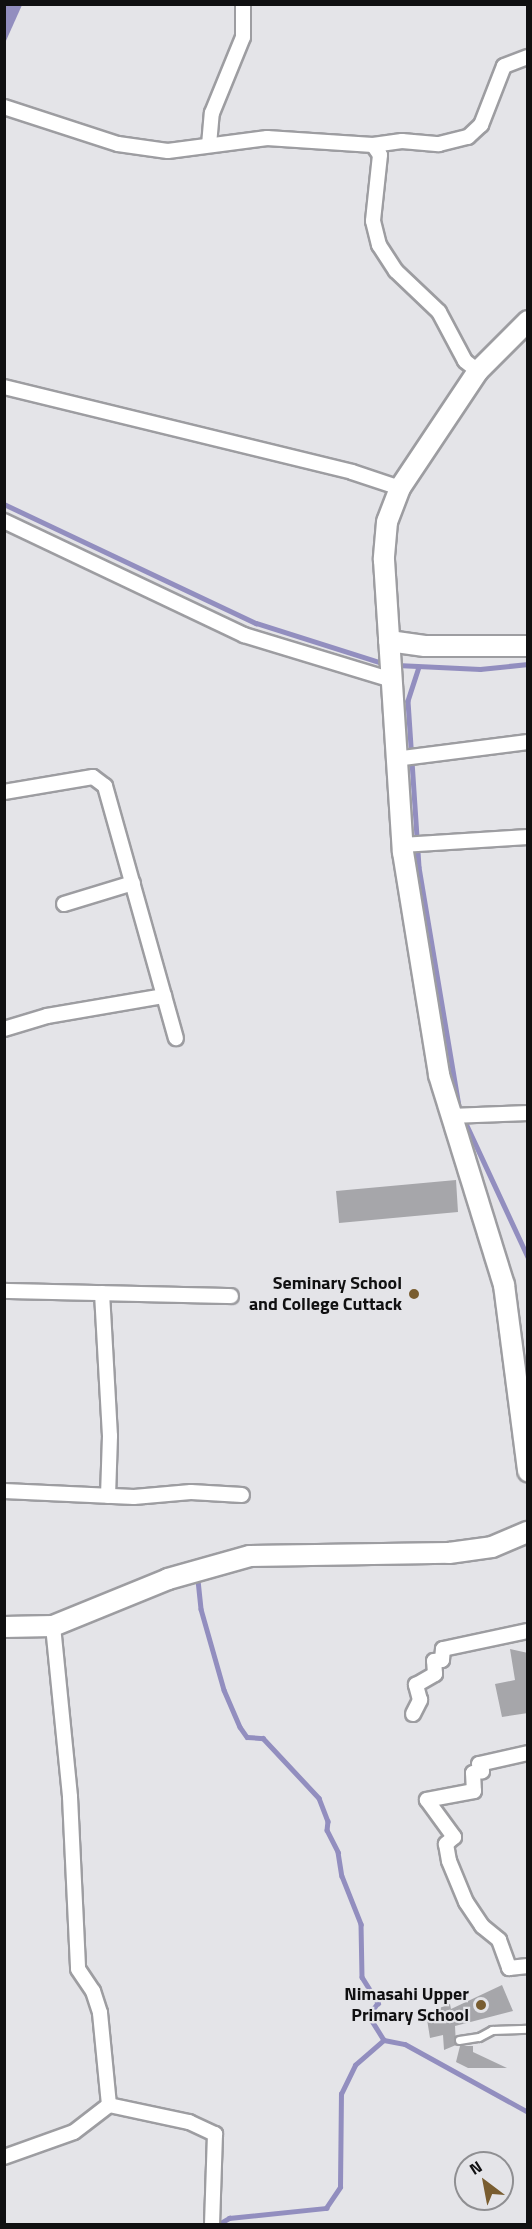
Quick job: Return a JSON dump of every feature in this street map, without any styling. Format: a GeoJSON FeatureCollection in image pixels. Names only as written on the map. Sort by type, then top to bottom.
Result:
{"type":"FeatureCollection","features":[{"type":"Feature","properties":{"kind":"street"},"geometry":{"type":"LineString","coordinates":[[209,145],[212,113],[243,37],[243,4]]}},
{"type":"Feature","properties":{"kind":"street"},"geometry":{"type":"LineString","coordinates":[[4,107],[118,144],[168,151],[267,138],[373,145],[402,141],[439,144],[468,137],[481,125],[504,66],[528,57]]}},
{"type":"Feature","properties":{"kind":"street"},"geometry":{"type":"LineString","coordinates":[[373,145],[380,155],[373,221],[379,245],[396,271],[439,312],[465,361],[478,371]]}},
{"type":"Feature","properties":{"kind":"street"},"geometry":{"type":"LineString","coordinates":[[528,321],[478,371],[400,488],[387,522],[384,560],[389,676],[402,845],[439,1075],[504,1285],[528,1471]]}},
{"type":"Feature","properties":{"kind":"street"},"geometry":{"type":"LineString","coordinates":[[4,387],[352,472],[400,488]]}},
{"type":"Feature","properties":{"kind":"street"},"geometry":{"type":"LineString","coordinates":[[4,521],[244,635],[389,676]]}},
{"type":"Feature","properties":{"kind":"street"},"geometry":{"type":"LineString","coordinates":[[389,643],[425,646],[528,646]]}},
{"type":"Feature","properties":{"kind":"street"},"geometry":{"type":"LineString","coordinates":[[395,759],[528,742]]}},
{"type":"Feature","properties":{"kind":"street"},"geometry":{"type":"LineString","coordinates":[[4,792],[100,779],[133,883],[176,1038]]}},
{"type":"Feature","properties":{"kind":"street"},"geometry":{"type":"LineString","coordinates":[[402,845],[528,837]]}},
{"type":"Feature","properties":{"kind":"street"},"geometry":{"type":"LineString","coordinates":[[64,904],[133,883]]}},
{"type":"Feature","properties":{"kind":"street"},"geometry":{"type":"LineString","coordinates":[[4,1029],[47,1016],[164,996]]}},
{"type":"Feature","properties":{"kind":"street"},"geometry":{"type":"LineString","coordinates":[[451,1116],[528,1113]]}},
{"type":"Feature","properties":{"kind":"street"},"geometry":{"type":"LineString","coordinates":[[4,1290],[231,1296]]}},
{"type":"Feature","properties":{"kind":"street"},"geometry":{"type":"LineString","coordinates":[[102,1293],[110,1436],[108,1496]]}},
{"type":"Feature","properties":{"kind":"street"},"geometry":{"type":"LineString","coordinates":[[4,1491],[108,1496],[191,1492],[242,1496]]}},
{"type":"Feature","properties":{"kind":"street"},"geometry":{"type":"LineString","coordinates":[[4,1627],[53,1626],[168,1579],[249,1556],[449,1553],[492,1547],[528,1532]]}},
{"type":"Feature","properties":{"kind":"street"},"geometry":{"type":"LineString","coordinates":[[53,1626],[70,1797],[78,1969],[93,1991],[100,2013],[108,2105]]}},
{"type":"Feature","properties":{"kind":"street"},"geometry":{"type":"LineString","coordinates":[[413,1714],[420,1700],[416,1685],[435,1674],[434,1662],[442,1660],[443,1649],[528,1631]]}},
{"type":"Feature","properties":{"kind":"street"},"geometry":{"type":"LineString","coordinates":[[528,1753],[479,1764],[482,1771],[473,1773],[474,1791],[427,1800],[454,1837],[446,1844],[449,1861],[466,1902],[482,1926],[499,1940],[509,1968],[528,1966]]}},
{"type":"Feature","properties":{"kind":"street"},"geometry":{"type":"LineString","coordinates":[[4,2157],[74,2132],[108,2105]]}},
{"type":"Feature","properties":{"kind":"street"},"geometry":{"type":"LineString","coordinates":[[108,2105],[189,2122],[215,2134],[212,2224]]}},
{"type":"Feature","properties":{"kind":"lane"},"geometry":{"type":"LineString","coordinates":[[459,2040],[479,2037],[492,2030],[528,2029]]}},
{"type":"Feature","properties":{"kind":"shaded area"},"geometry":{"type":"Polygon","coordinates":[[[4,5],[22,5],[5,43],[4,5]]]}},
{"type":"Feature","properties":{"kind":"building"},"geometry":{"type":"Polygon","coordinates":[[[456,1180],[458,1212],[339,1223],[336,1191],[456,1180]]]}},
{"type":"Feature","properties":{"kind":"building"},"geometry":{"type":"Polygon","coordinates":[[[510,1649],[528,1653],[528,1713],[502,1717],[495,1684],[515,1680],[510,1649]]]}},
{"type":"Feature","properties":{"kind":"building"},"geometry":{"type":"Polygon","coordinates":[[[502,1985],[513,2011],[455,2026],[456,2045],[444,2050],[443,2035],[430,2038],[426,2013],[450,2004],[451,2009],[502,1985]]]}},
{"type":"Feature","properties":{"kind":"building"},"geometry":{"type":"Polygon","coordinates":[[[460,2046],[473,2046],[473,2052],[507,2068],[468,2068],[456,2062],[460,2046]]]}},
{"type":"Feature","properties":{"kind":"waterway"},"geometry":{"type":"LineString","coordinates":[[4,504],[256,623],[385,664]]}},
{"type":"Feature","properties":{"kind":"waterway"},"geometry":{"type":"LineString","coordinates":[[397,665],[480,669],[528,664]]}},
{"type":"Feature","properties":{"kind":"waterway"},"geometry":{"type":"LineString","coordinates":[[419,667],[408,701],[419,867],[459,1106]]}},
{"type":"Feature","properties":{"kind":"waterway"},"geometry":{"type":"LineString","coordinates":[[463,1117],[528,1257]]}},
{"type":"Feature","properties":{"kind":"waterway"},"geometry":{"type":"LineString","coordinates":[[198,1580],[201,1609],[224,1690],[240,1727],[247,1737],[263,1738],[319,1798],[328,1821],[327,1830],[338,1852],[342,1876],[361,1924],[362,1977],[378,2003],[369,2016],[384,2040]]}},
{"type":"Feature","properties":{"kind":"waterway"},"geometry":{"type":"LineString","coordinates":[[219,2224],[229,2218],[326,2208],[340,2187],[341,2094],[355,2065],[384,2040],[405,2044],[528,2112]]}},
{"type":"Feature","properties":{"kind":"place","name":"Seminary School and College Cuttack"},"geometry":{"type":"Point","coordinates":[414,1294]}},
{"type":"Feature","properties":{"kind":"place","name":"Nimasahi Upper Primary School"},"geometry":{"type":"Point","coordinates":[481,2005]}}]}
